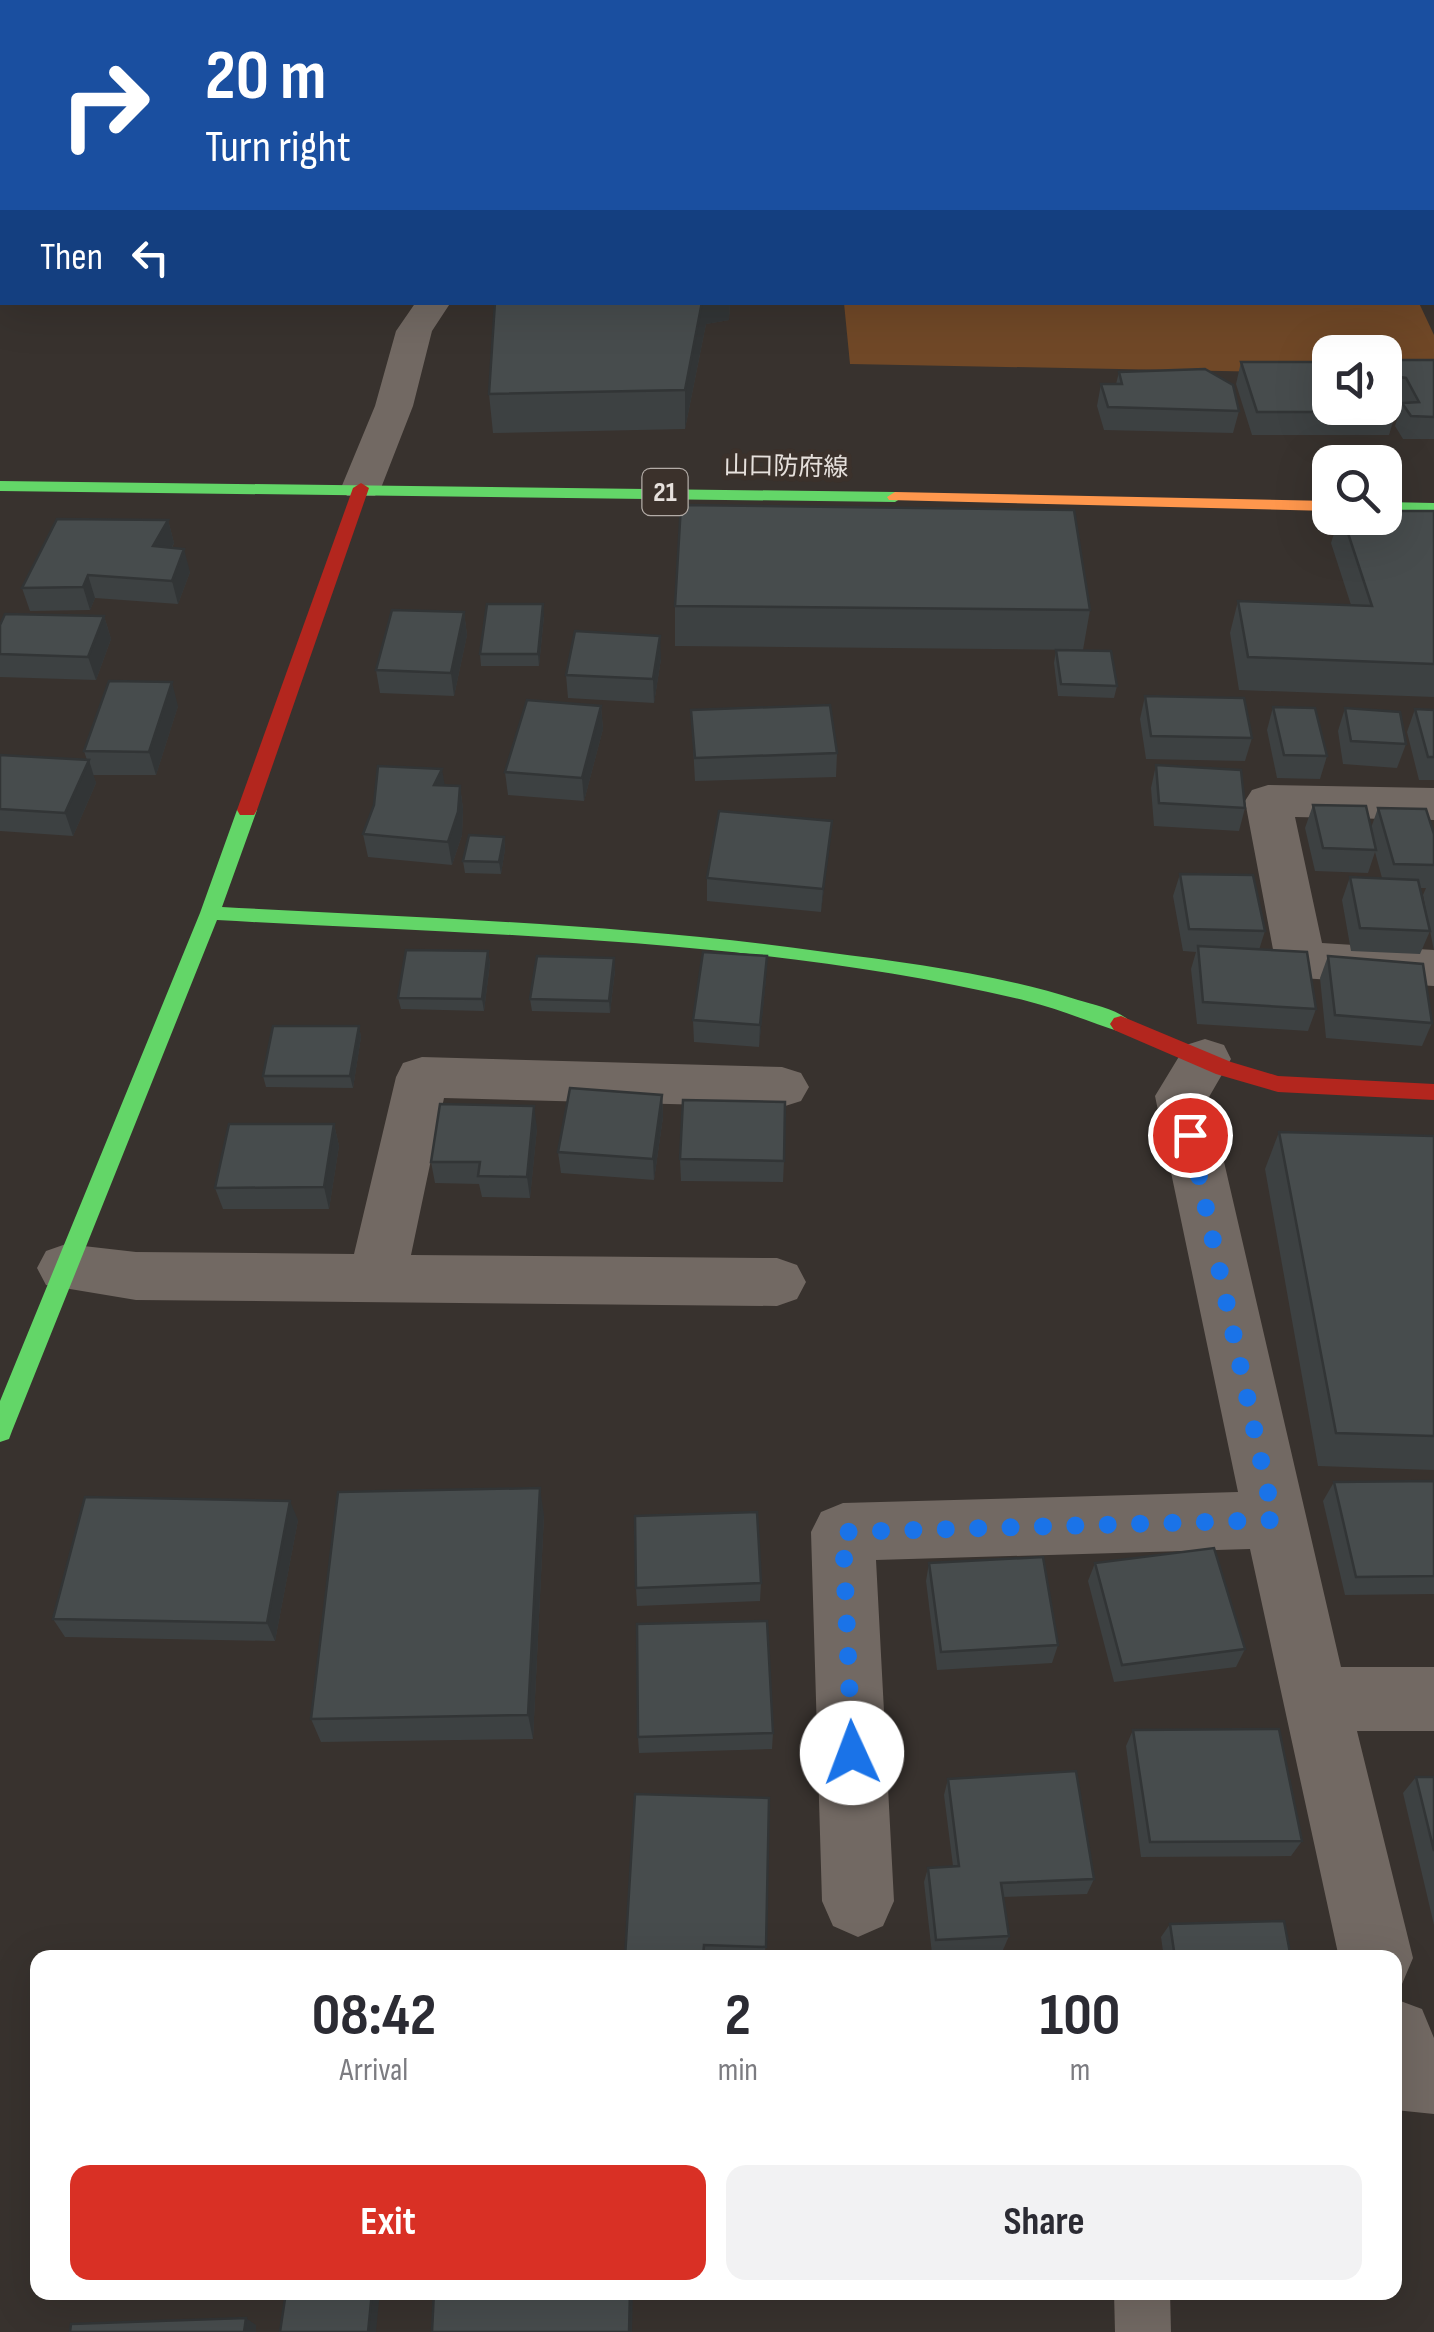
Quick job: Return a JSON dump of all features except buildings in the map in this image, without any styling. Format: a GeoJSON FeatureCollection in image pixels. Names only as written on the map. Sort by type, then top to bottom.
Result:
{"type":"FeatureCollection","features":[{"type":"Feature","properties":{"kind":"street"},"geometry":{"type":"LineString","coordinates":[[0,1431],[210,913],[361,488],[394,406],[414,331],[432,305]]}},
{"type":"Feature","properties":{"kind":"street","name":"山口防府線"},"geometry":{"type":"LineString","coordinates":[[0,486],[361,488],[1312,506]]}},
{"type":"Feature","properties":{"kind":"street"},"geometry":{"type":"LineString","coordinates":[[1402,507],[1434,508]]}},
{"type":"Feature","properties":{"kind":"street"},"geometry":{"type":"LineString","coordinates":[[1434,804],[1268,801],[1300,960],[1434,968]]}},
{"type":"Feature","properties":{"kind":"street"},"geometry":{"type":"LineString","coordinates":[[210,913],[691,942],[804,954],[930,974],[1084,1008],[1205,1059],[1278,1084],[1434,1092]]}},
{"type":"Feature","properties":{"kind":"street"},"geometry":{"type":"LineString","coordinates":[[1205,1059],[1182,1096],[1314,1699],[1374,1950]]}},
{"type":"Feature","properties":{"kind":"street"},"geometry":{"type":"LineString","coordinates":[[377,1278],[422,1077],[782,1087]]}},
{"type":"Feature","properties":{"kind":"street"},"geometry":{"type":"LineString","coordinates":[[66,1268],[136,1276],[777,1282]]}},
{"type":"Feature","properties":{"kind":"street"},"geometry":{"type":"LineString","coordinates":[[858,1901],[843,1532],[1274,1520]]}},
{"type":"Feature","properties":{"kind":"street"},"geometry":{"type":"LineString","coordinates":[[1314,1699],[1434,1699]]}},
{"type":"Feature","properties":{"kind":"street"},"geometry":{"type":"LineString","coordinates":[[1402,2064],[1405,2076],[1434,2076]]}},
{"type":"Feature","properties":{"kind":"lane"},"geometry":{"type":"LineString","coordinates":[[1142,2300],[1143,2332]]}},
{"type":"Feature","properties":{"kind":"shaded area"},"geometry":{"type":"Polygon","coordinates":[[[844,305],[1420,305],[1434,335],[1434,375],[1402,374],[1402,335],[1312,335],[1312,373],[850,364],[844,305]]]}},
{"type":"Feature","properties":{"kind":"traffic: fast"},"geometry":{"type":"LineString","coordinates":[[0,486],[895,497]]}},
{"type":"Feature","properties":{"kind":"traffic: fast"},"geometry":{"type":"LineString","coordinates":[[1402,507],[1434,508]]}},
{"type":"Feature","properties":{"kind":"traffic: fast"},"geometry":{"type":"LineString","coordinates":[[0,1431],[210,913],[247,810]]}},
{"type":"Feature","properties":{"kind":"traffic: fast"},"geometry":{"type":"LineString","coordinates":[[210,913],[541,932],[788,954],[997,987],[1061,1002],[1121,1024]]}},
{"type":"Feature","properties":{"kind":"traffic: slow"},"geometry":{"type":"LineString","coordinates":[[895,497],[1312,506]]}},
{"type":"Feature","properties":{"kind":"traffic: jam"},"geometry":{"type":"LineString","coordinates":[[247,810],[361,488]]}},
{"type":"Feature","properties":{"kind":"traffic: jam"},"geometry":{"type":"LineString","coordinates":[[1121,1024],[1224,1068],[1278,1084],[1434,1092]]}},
{"type":"Feature","properties":{"kind":"route"},"geometry":{"type":"LineString","coordinates":[[852,1753],[843,1532],[1274,1520],[1190,1135]]}}]}
